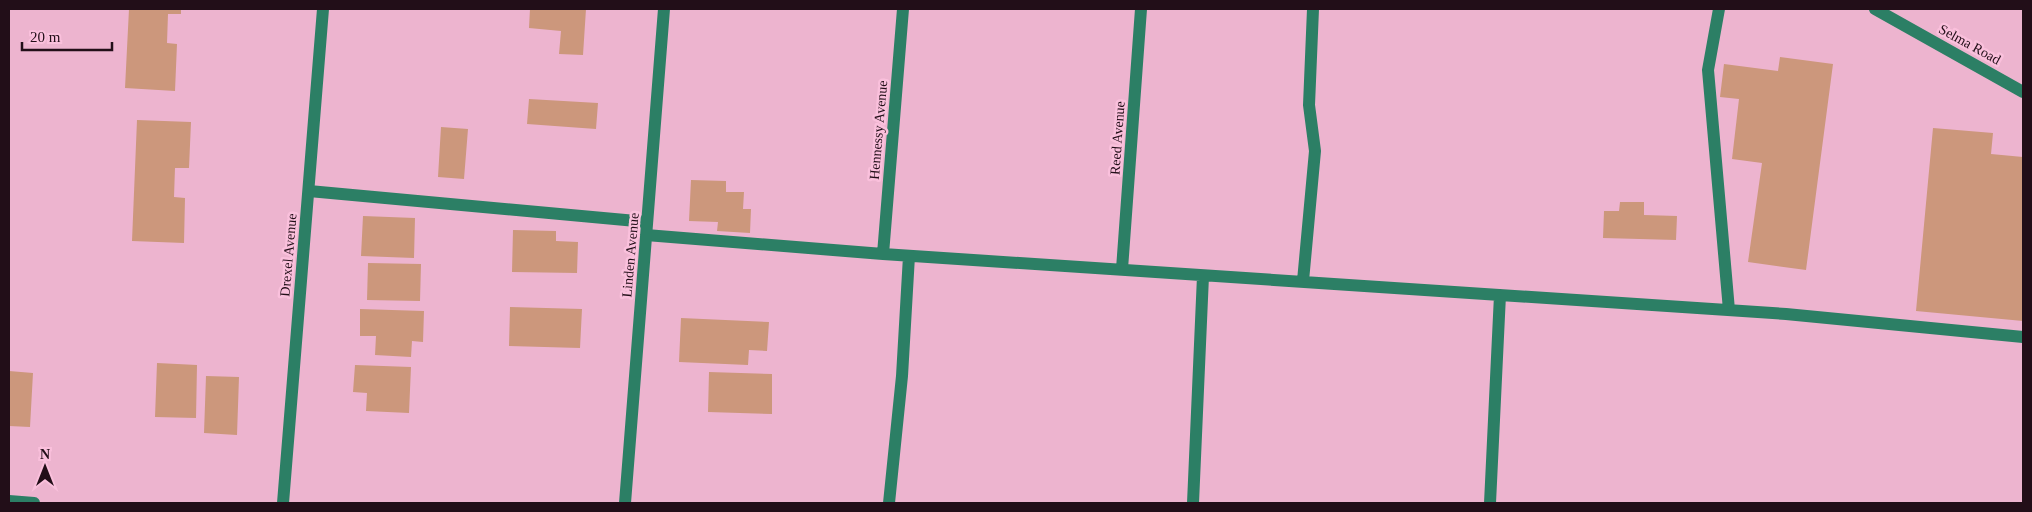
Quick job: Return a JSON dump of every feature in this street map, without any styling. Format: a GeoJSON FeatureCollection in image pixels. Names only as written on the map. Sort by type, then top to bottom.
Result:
{"type":"FeatureCollection","features":[{"type":"Feature","properties":{"kind":"street","name":"Drexel Avenue"},"geometry":{"type":"LineString","coordinates":[[283,503],[323,9]]}},
{"type":"Feature","properties":{"kind":"street","name":"Linden Avenue"},"geometry":{"type":"LineString","coordinates":[[625,503],[664,9]]}},
{"type":"Feature","properties":{"kind":"street","name":"Hennessy Avenue"},"geometry":{"type":"LineString","coordinates":[[883,254],[903,9]]}},
{"type":"Feature","properties":{"kind":"street","name":"Reed Avenue"},"geometry":{"type":"LineString","coordinates":[[1122,269],[1141,9]]}},
{"type":"Feature","properties":{"kind":"street"},"geometry":{"type":"LineString","coordinates":[[1303,281],[1315,151],[1309,105],[1313,9]]}},
{"type":"Feature","properties":{"kind":"street"},"geometry":{"type":"LineString","coordinates":[[1719,9],[1708,70],[1729,310]]}},
{"type":"Feature","properties":{"kind":"street","name":"Selma Road"},"geometry":{"type":"LineString","coordinates":[[1875,9],[2023,92]]}},
{"type":"Feature","properties":{"kind":"street"},"geometry":{"type":"LineString","coordinates":[[309,191],[883,254],[1786,314],[2023,337]]}},
{"type":"Feature","properties":{"kind":"street"},"geometry":{"type":"LineString","coordinates":[[890,503],[902,376],[909,256]]}},
{"type":"Feature","properties":{"kind":"street"},"geometry":{"type":"LineString","coordinates":[[1193,503],[1203,276]]}},
{"type":"Feature","properties":{"kind":"street"},"geometry":{"type":"LineString","coordinates":[[1490,503],[1500,294]]}},
{"type":"Feature","properties":{"kind":"street"},"geometry":{"type":"LineString","coordinates":[[9,502],[34,503]]}},
{"type":"Feature","properties":{"kind":"building"},"geometry":{"type":"Polygon","coordinates":[[[129,9],[181,9],[181,14],[168,14],[167,43],[177,44],[175,91],[125,88],[129,9]]]}},
{"type":"Feature","properties":{"kind":"building"},"geometry":{"type":"Polygon","coordinates":[[[530,9],[586,9],[583,55],[559,54],[561,31],[529,28],[530,9]]]}},
{"type":"Feature","properties":{"kind":"building"},"geometry":{"type":"Polygon","coordinates":[[[1780,57],[1833,64],[1806,270],[1748,262],[1762,163],[1732,159],[1739,99],[1720,97],[1724,64],[1778,71],[1780,57]]]}},
{"type":"Feature","properties":{"kind":"building"},"geometry":{"type":"Polygon","coordinates":[[[529,99],[598,103],[596,129],[527,124],[529,99]]]}},
{"type":"Feature","properties":{"kind":"building"},"geometry":{"type":"Polygon","coordinates":[[[137,120],[191,122],[189,168],[175,168],[174,197],[185,198],[184,243],[132,241],[137,120]]]}},
{"type":"Feature","properties":{"kind":"building"},"geometry":{"type":"Polygon","coordinates":[[[441,127],[468,129],[464,179],[438,177],[441,127]]]}},
{"type":"Feature","properties":{"kind":"building"},"geometry":{"type":"Polygon","coordinates":[[[1933,128],[1993,133],[1991,154],[2023,157],[2023,321],[1916,311],[1933,128]]]}},
{"type":"Feature","properties":{"kind":"building"},"geometry":{"type":"Polygon","coordinates":[[[691,180],[726,181],[726,192],[744,192],[743,209],[751,209],[750,233],[717,231],[718,222],[689,221],[691,180]]]}},
{"type":"Feature","properties":{"kind":"building"},"geometry":{"type":"Polygon","coordinates":[[[1620,202],[1644,202],[1644,215],[1677,216],[1676,240],[1603,238],[1604,211],[1619,211],[1620,202]]]}},
{"type":"Feature","properties":{"kind":"building"},"geometry":{"type":"Polygon","coordinates":[[[363,216],[415,218],[414,258],[361,256],[363,216]]]}},
{"type":"Feature","properties":{"kind":"building"},"geometry":{"type":"Polygon","coordinates":[[[513,230],[556,231],[556,241],[578,242],[577,273],[512,272],[513,230]]]}},
{"type":"Feature","properties":{"kind":"building"},"geometry":{"type":"Polygon","coordinates":[[[368,263],[421,264],[420,301],[367,300],[368,263]]]}},
{"type":"Feature","properties":{"kind":"building"},"geometry":{"type":"Polygon","coordinates":[[[510,307],[582,309],[580,348],[509,346],[510,307]]]}},
{"type":"Feature","properties":{"kind":"building"},"geometry":{"type":"Polygon","coordinates":[[[360,309],[424,311],[423,342],[412,341],[411,357],[375,355],[376,336],[360,336],[360,309]]]}},
{"type":"Feature","properties":{"kind":"building"},"geometry":{"type":"Polygon","coordinates":[[[681,318],[769,322],[767,351],[749,350],[748,365],[679,362],[681,318]]]}},
{"type":"Feature","properties":{"kind":"building"},"geometry":{"type":"Polygon","coordinates":[[[157,363],[197,365],[196,418],[155,417],[157,363]]]}},
{"type":"Feature","properties":{"kind":"building"},"geometry":{"type":"Polygon","coordinates":[[[355,365],[411,367],[409,413],[366,411],[367,393],[353,392],[355,365]]]}},
{"type":"Feature","properties":{"kind":"building"},"geometry":{"type":"Polygon","coordinates":[[[9,371],[33,373],[30,427],[9,426],[9,371]]]}},
{"type":"Feature","properties":{"kind":"building"},"geometry":{"type":"Polygon","coordinates":[[[709,372],[772,374],[772,414],[708,412],[709,372]]]}},
{"type":"Feature","properties":{"kind":"building"},"geometry":{"type":"Polygon","coordinates":[[[206,376],[239,377],[237,435],[204,433],[206,376]]]}}]}
